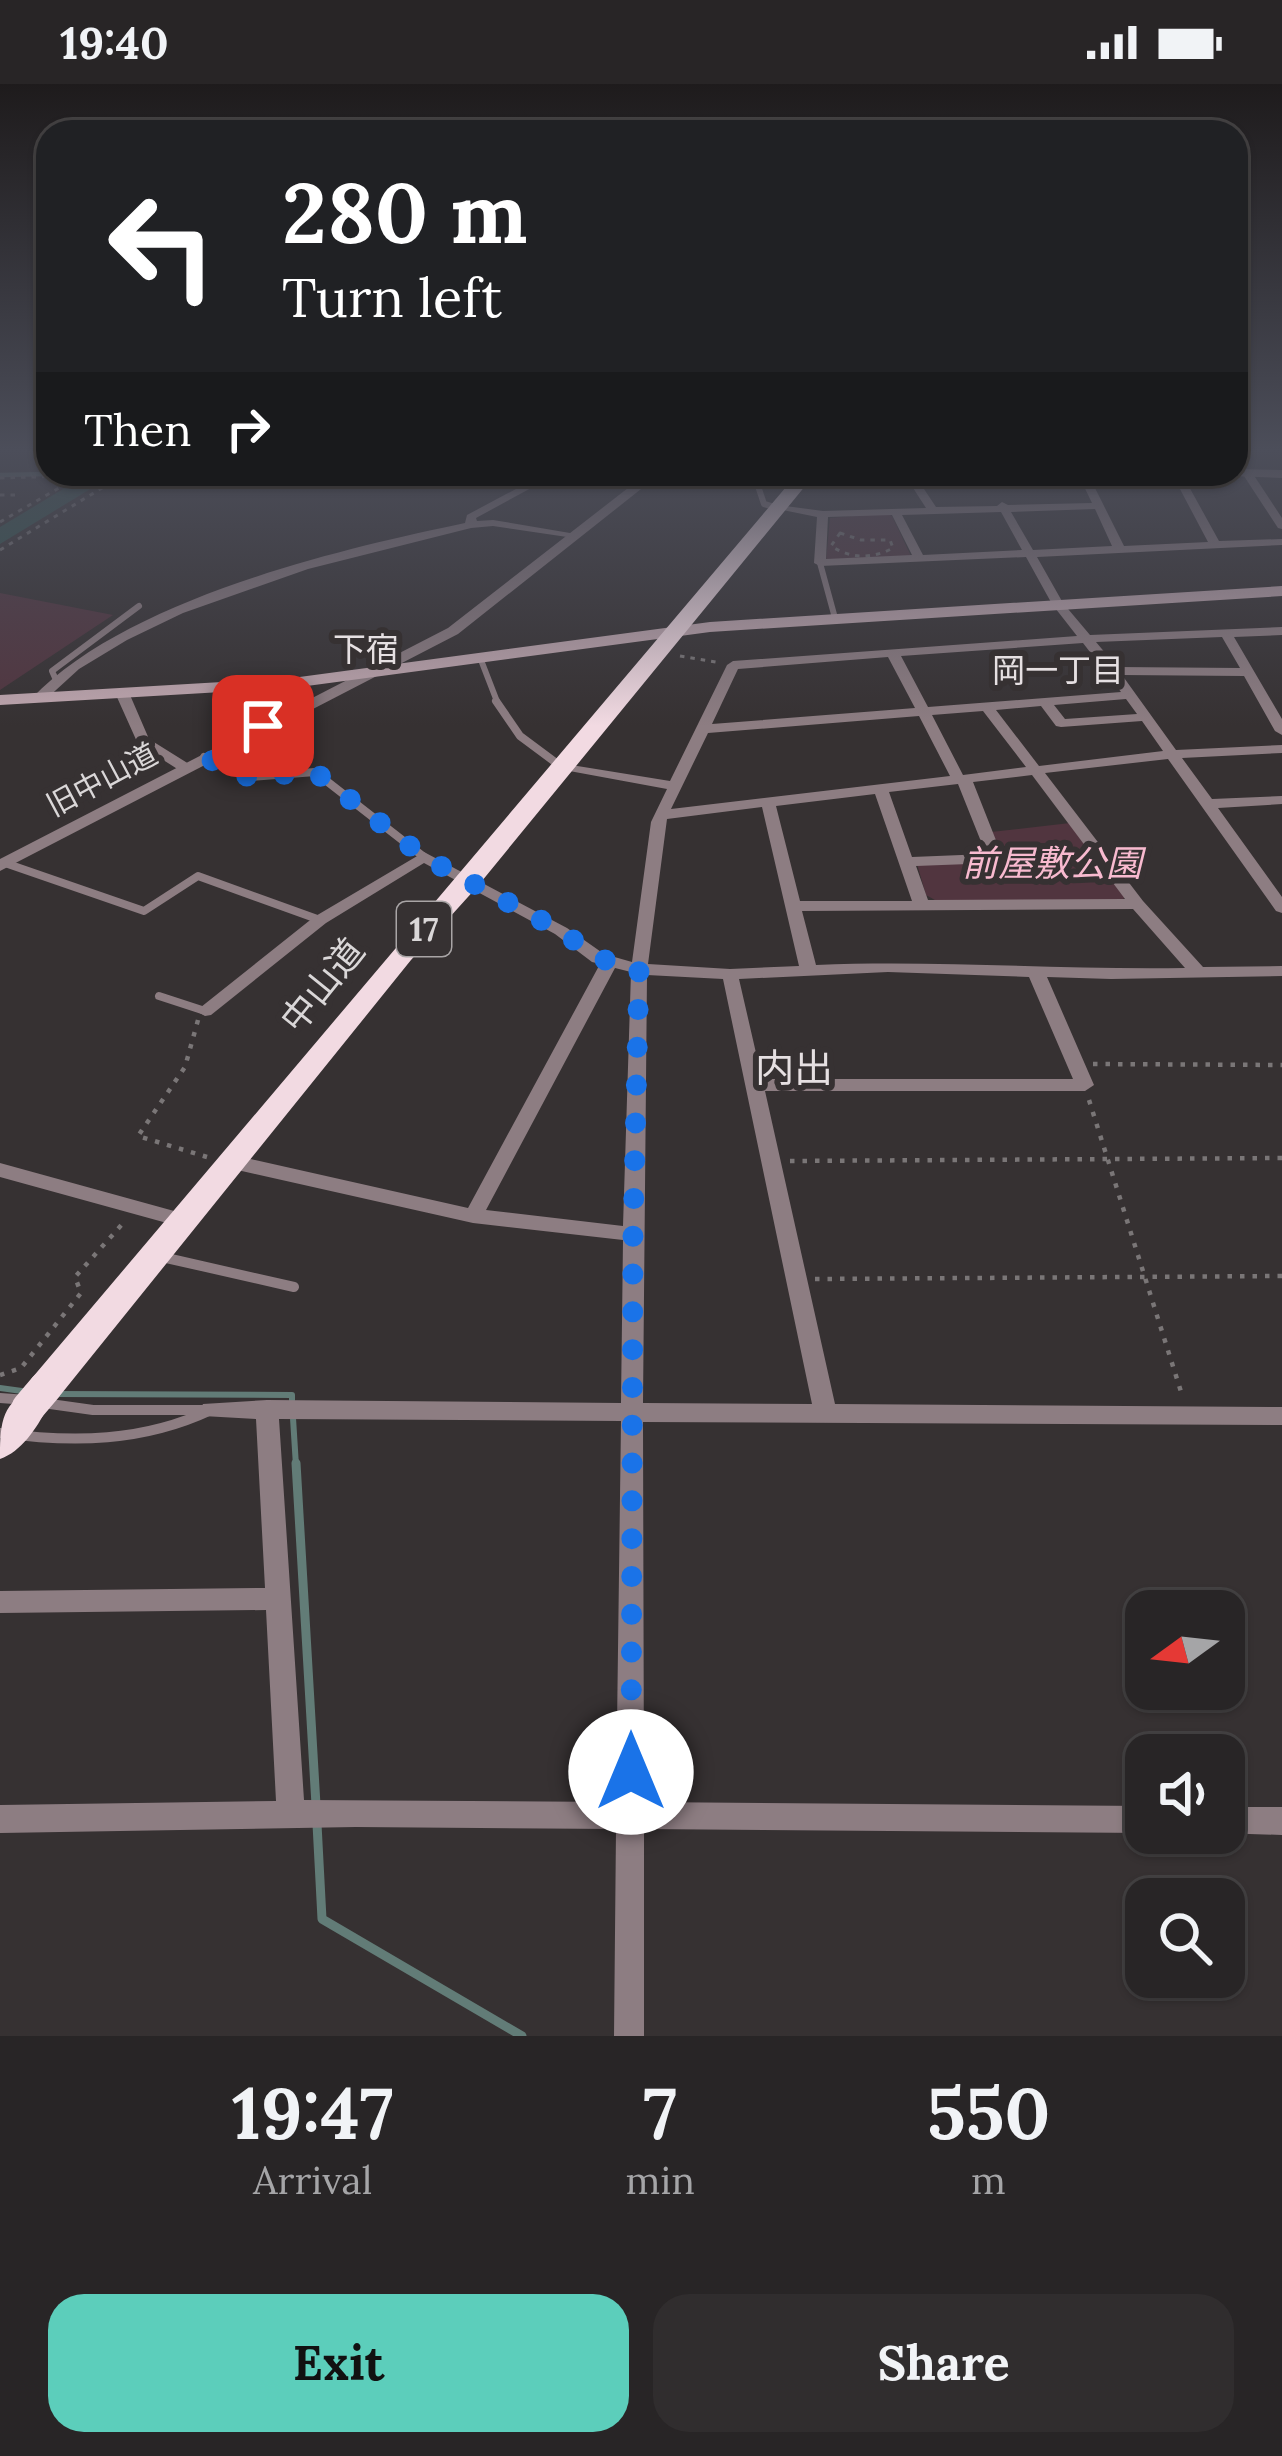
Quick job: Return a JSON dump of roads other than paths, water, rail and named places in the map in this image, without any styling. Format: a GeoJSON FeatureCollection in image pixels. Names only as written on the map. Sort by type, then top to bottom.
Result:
{"type":"FeatureCollection","features":[{"type":"Feature","properties":{"kind":"highway","name":"中山道"},"geometry":{"type":"LineString","coordinates":[[13,1417],[157,1255],[401,954],[673,643],[750,544]]}},
{"type":"Feature","properties":{"kind":"main road"},"geometry":{"type":"LineString","coordinates":[[0,700],[123,695],[372,673],[673,643],[835,618],[1282,591]]}},
{"type":"Feature","properties":{"kind":"street"},"geometry":{"type":"LineString","coordinates":[[39,698],[106,645],[206,602],[387,544]]}},
{"type":"Feature","properties":{"kind":"street","name":"旧中山道"},"geometry":{"type":"LineString","coordinates":[[3,864],[453,632],[560,544]]}},
{"type":"Feature","properties":{"kind":"street"},"geometry":{"type":"LineString","coordinates":[[821,544],[820,563],[1213,544]]}},
{"type":"Feature","properties":{"kind":"street"},"geometry":{"type":"LineString","coordinates":[[912,544],[919,558]]}},
{"type":"Feature","properties":{"kind":"street"},"geometry":{"type":"LineString","coordinates":[[1023,544],[1058,604],[1113,670],[1282,908]]}},
{"type":"Feature","properties":{"kind":"street"},"geometry":{"type":"LineString","coordinates":[[1117,544],[1119,548]]}},
{"type":"Feature","properties":{"kind":"street"},"geometry":{"type":"LineString","coordinates":[[629,2036],[639,969],[662,815],[674,786],[734,665],[1083,639],[1282,631]]}},
{"type":"Feature","properties":{"kind":"street"},"geometry":{"type":"LineString","coordinates":[[1226,633],[1282,731]]}},
{"type":"Feature","properties":{"kind":"street"},"geometry":{"type":"LineString","coordinates":[[1157,636],[1169,671]]}},
{"type":"Feature","properties":{"kind":"street"},"geometry":{"type":"LineString","coordinates":[[893,654],[962,780],[995,858],[907,862]]}},
{"type":"Feature","properties":{"kind":"street"},"geometry":{"type":"LineString","coordinates":[[1113,670],[1248,672]]}},
{"type":"Feature","properties":{"kind":"street"},"geometry":{"type":"LineString","coordinates":[[123,695],[143,741],[184,767]]}},
{"type":"Feature","properties":{"kind":"street"},"geometry":{"type":"LineString","coordinates":[[704,729],[1130,695]]}},
{"type":"Feature","properties":{"kind":"street"},"geometry":{"type":"LineString","coordinates":[[1045,703],[1061,724],[1146,717]]}},
{"type":"Feature","properties":{"kind":"street"},"geometry":{"type":"LineString","coordinates":[[988,708],[1137,904],[1199,973]]}},
{"type":"Feature","properties":{"kind":"street"},"geometry":{"type":"LineString","coordinates":[[662,815],[769,806],[1172,754],[1282,748]]}},
{"type":"Feature","properties":{"kind":"street"},"geometry":{"type":"LineString","coordinates":[[564,766],[674,786]]}},
{"type":"Feature","properties":{"kind":"street"},"geometry":{"type":"LineString","coordinates":[[881,790],[922,906]]}},
{"type":"Feature","properties":{"kind":"street"},"geometry":{"type":"LineString","coordinates":[[1208,804],[1282,800]]}},
{"type":"Feature","properties":{"kind":"street"},"geometry":{"type":"LineString","coordinates":[[769,806],[808,972]]}},
{"type":"Feature","properties":{"kind":"street"},"geometry":{"type":"LineString","coordinates":[[205,1011],[320,920],[424,857],[561,931],[609,963],[639,969],[730,974],[888,967],[1036,972],[1282,970]]}},
{"type":"Feature","properties":{"kind":"street"},"geometry":{"type":"LineString","coordinates":[[793,907],[1137,904]]}},
{"type":"Feature","properties":{"kind":"street"},"geometry":{"type":"LineString","coordinates":[[473,1216],[609,963]]}},
{"type":"Feature","properties":{"kind":"street"},"geometry":{"type":"LineString","coordinates":[[755,1085],[1084,1085],[1036,972]]}},
{"type":"Feature","properties":{"kind":"street"},"geometry":{"type":"LineString","coordinates":[[730,974],[826,1415]]}},
{"type":"Feature","properties":{"kind":"street"},"geometry":{"type":"LineString","coordinates":[[233,1162],[473,1216],[633,1234]]}},
{"type":"Feature","properties":{"kind":"street"},"geometry":{"type":"LineString","coordinates":[[0,1170],[185,1221]]}},
{"type":"Feature","properties":{"kind":"street"},"geometry":{"type":"LineString","coordinates":[[267,1409],[291,1814]]}},
{"type":"Feature","properties":{"kind":"street"},"geometry":{"type":"LineString","coordinates":[[212,1410],[1282,1415]]}},
{"type":"Feature","properties":{"kind":"street"},"geometry":{"type":"LineString","coordinates":[[0,1602],[275,1599]]}},
{"type":"Feature","properties":{"kind":"street"},"geometry":{"type":"LineString","coordinates":[[0,1819],[291,1814],[1125,1820]]}},
{"type":"Feature","properties":{"kind":"street"},"geometry":{"type":"LineString","coordinates":[[1245,1821],[1282,1821]]}},
{"type":"Feature","properties":{"kind":"lane"},"geometry":{"type":"LineString","coordinates":[[820,563],[835,618]]}},
{"type":"Feature","properties":{"kind":"lane"},"geometry":{"type":"LineString","coordinates":[[56,680],[52,671],[139,606]]}},
{"type":"Feature","properties":{"kind":"lane"},"geometry":{"type":"LineString","coordinates":[[482,660],[486,685],[500,710],[545,760],[564,766]]}},
{"type":"Feature","properties":{"kind":"lane"},"geometry":{"type":"LineString","coordinates":[[204,757],[249,777],[315,772],[424,857]]}},
{"type":"Feature","properties":{"kind":"lane"},"geometry":{"type":"LineString","coordinates":[[3,864],[144,911],[198,876],[320,920]]}},
{"type":"Feature","properties":{"kind":"lane"},"geometry":{"type":"LineString","coordinates":[[159,996],[205,1011]]}},
{"type":"Feature","properties":{"kind":"lane"},"geometry":{"type":"LineString","coordinates":[[157,1255],[294,1287]]}},
{"type":"Feature","properties":{"kind":"lane"},"geometry":{"type":"LineString","coordinates":[[13,1417],[93,1409],[212,1410]]}},
{"type":"Feature","properties":{"kind":"lane"},"geometry":{"type":"LineString","coordinates":[[13,1417],[52,1438],[140,1436],[212,1410]]}},
{"type":"Feature","properties":{"kind":"waterway"},"geometry":{"type":"LineString","coordinates":[[0,1388],[29,1392]]}},
{"type":"Feature","properties":{"kind":"waterway"},"geometry":{"type":"LineString","coordinates":[[54,1394],[292,1395],[292,1400]]}},
{"type":"Feature","properties":{"kind":"waterway"},"geometry":{"type":"LineString","coordinates":[[293,1418],[296,1466]]}},
{"type":"Feature","properties":{"kind":"waterway"},"geometry":{"type":"LineString","coordinates":[[296,1463],[316,1805]]}},
{"type":"Feature","properties":{"kind":"waterway"},"geometry":{"type":"LineString","coordinates":[[317,1824],[322,1919],[522,2036]]}},
{"type":"Feature","properties":{"kind":"district","name":"下宿"},"geometry":{"type":"Point","coordinates":[366,649]}},
{"type":"Feature","properties":{"kind":"district","name":"岡一丁目"},"geometry":{"type":"Point","coordinates":[1058,670]}},
{"type":"Feature","properties":{"kind":"district","name":"内出"},"geometry":{"type":"Point","coordinates":[794,1068]}},
{"type":"Feature","properties":{"kind":"park label","name":"前屋敷公園"},"geometry":{"type":"Point","coordinates":[1052,863]}}]}
